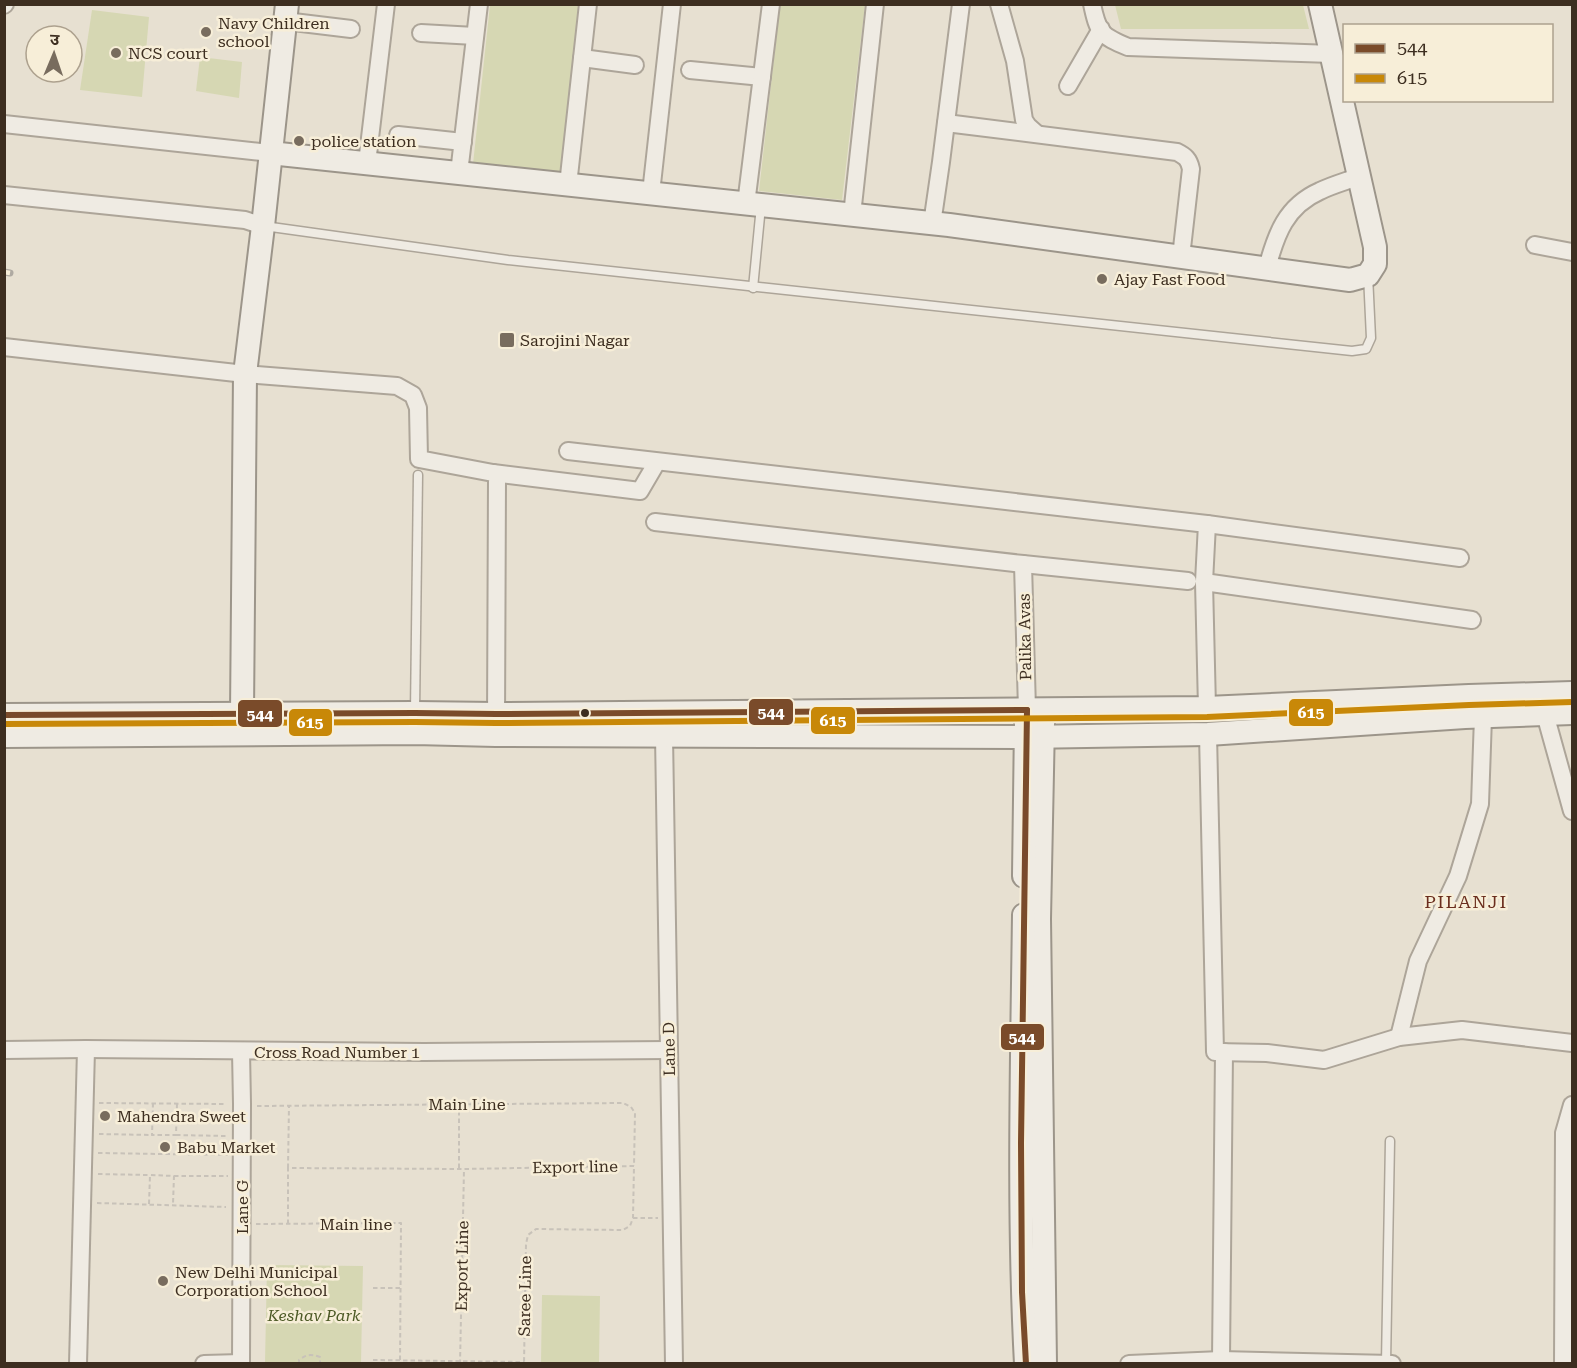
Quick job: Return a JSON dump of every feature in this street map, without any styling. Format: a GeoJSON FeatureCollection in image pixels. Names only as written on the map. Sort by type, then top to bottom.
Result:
{"type":"FeatureCollection","features":[{"type":"Feature","properties":{"kind":"street"},"geometry":{"type":"LineString","coordinates":[[367,163],[386,4]]}},
{"type":"Feature","properties":{"kind":"street"},"geometry":{"type":"LineString","coordinates":[[459,173],[479,4]]}},
{"type":"Feature","properties":{"kind":"street"},"geometry":{"type":"LineString","coordinates":[[568,184],[588,4]]}},
{"type":"Feature","properties":{"kind":"street"},"geometry":{"type":"LineString","coordinates":[[651,193],[672,4]]}},
{"type":"Feature","properties":{"kind":"street"},"geometry":{"type":"LineString","coordinates":[[753,205],[762,77],[771,4]]}},
{"type":"Feature","properties":{"kind":"street"},"geometry":{"type":"LineString","coordinates":[[852,215],[875,4]]}},
{"type":"Feature","properties":{"kind":"street"},"geometry":{"type":"LineString","coordinates":[[932,224],[961,4]]}},
{"type":"Feature","properties":{"kind":"street"},"geometry":{"type":"LineString","coordinates":[[999,4],[1016,61],[1024,120],[1037,134]]}},
{"type":"Feature","properties":{"kind":"street"},"geometry":{"type":"LineString","coordinates":[[1092,4],[1096,23],[1107,38],[1128,47],[1332,54]]}},
{"type":"Feature","properties":{"kind":"street"},"geometry":{"type":"LineString","coordinates":[[1320,4],[1343,102]]}},
{"type":"Feature","properties":{"kind":"street"},"geometry":{"type":"LineString","coordinates":[[242,723],[245,374],[286,13],[351,29]]}},
{"type":"Feature","properties":{"kind":"street"},"geometry":{"type":"LineString","coordinates":[[1068,86],[1101,29]]}},
{"type":"Feature","properties":{"kind":"street"},"geometry":{"type":"LineString","coordinates":[[421,33],[475,36]]}},
{"type":"Feature","properties":{"kind":"street"},"geometry":{"type":"LineString","coordinates":[[582,58],[635,65]]}},
{"type":"Feature","properties":{"kind":"street"},"geometry":{"type":"LineString","coordinates":[[690,70],[762,77]]}},
{"type":"Feature","properties":{"kind":"street"},"geometry":{"type":"LineString","coordinates":[[4,124],[932,224],[1350,280],[1368,275],[1375,264],[1376,247],[1343,102]]}},
{"type":"Feature","properties":{"kind":"street"},"geometry":{"type":"LineString","coordinates":[[946,123],[1177,152],[1185,156],[1191,169],[1181,257]]}},
{"type":"Feature","properties":{"kind":"street"},"geometry":{"type":"LineString","coordinates":[[398,135],[463,142]]}},
{"type":"Feature","properties":{"kind":"street"},"geometry":{"type":"LineString","coordinates":[[1267,268],[1282,224],[1298,204],[1319,191],[1360,176]]}},
{"type":"Feature","properties":{"kind":"street"},"geometry":{"type":"LineString","coordinates":[[4,195],[245,219],[263,226]]}},
{"type":"Feature","properties":{"kind":"street"},"geometry":{"type":"LineString","coordinates":[[1536,245],[1572,252]]}},
{"type":"Feature","properties":{"kind":"street"},"geometry":{"type":"LineString","coordinates":[[4,347],[245,374],[397,386],[412,394],[418,408],[419,459],[493,473],[640,491],[657,462]]}},
{"type":"Feature","properties":{"kind":"street"},"geometry":{"type":"LineString","coordinates":[[568,451],[1207,524],[1460,558]]}},
{"type":"Feature","properties":{"kind":"street"},"geometry":{"type":"LineString","coordinates":[[493,473],[497,479],[496,724]]}},
{"type":"Feature","properties":{"kind":"street"},"geometry":{"type":"LineString","coordinates":[[655,522],[1023,564],[1196,581],[1472,620]]}},
{"type":"Feature","properties":{"kind":"street"},"geometry":{"type":"LineString","coordinates":[[1207,524],[1196,581],[1207,708]]}},
{"type":"Feature","properties":{"kind":"street","name":"Palika Avas"},"geometry":{"type":"LineString","coordinates":[[1023,564],[1035,710]]}},
{"type":"Feature","properties":{"kind":"street"},"geometry":{"type":"LineString","coordinates":[[4,715],[242,723],[415,733],[496,724],[1035,710],[1207,708],[1572,693]]}},
{"type":"Feature","properties":{"kind":"street"},"geometry":{"type":"LineString","coordinates":[[1035,710],[1045,1364]]}},
{"type":"Feature","properties":{"kind":"street"},"geometry":{"type":"LineString","coordinates":[[4,736],[415,713],[496,724],[664,735],[1035,737],[1208,734],[1572,713]]}},
{"type":"Feature","properties":{"kind":"street"},"geometry":{"type":"LineString","coordinates":[[1545,714],[1572,811]]}},
{"type":"Feature","properties":{"kind":"street"},"geometry":{"type":"LineString","coordinates":[[1399,1037],[1418,961],[1458,876],[1480,804],[1483,717]]}},
{"type":"Feature","properties":{"kind":"street"},"geometry":{"type":"LineString","coordinates":[[1208,734],[1215,1052],[1267,1053],[1324,1060],[1399,1037],[1462,1030],[1572,1043]]}},
{"type":"Feature","properties":{"kind":"street","name":"Lane D"},"geometry":{"type":"LineString","coordinates":[[664,735],[674,1364]]}},
{"type":"Feature","properties":{"kind":"street"},"geometry":{"type":"LineString","coordinates":[[1026,1364],[1022,1292],[1021,1143],[1035,737]]}},
{"type":"Feature","properties":{"kind":"street"},"geometry":{"type":"LineString","coordinates":[[78,1364],[86,1049]]}},
{"type":"Feature","properties":{"kind":"street","name":"Cross Road Number 1"},"geometry":{"type":"LineString","coordinates":[[4,1050],[669,1050]]}},
{"type":"Feature","properties":{"kind":"street","name":"Lane G"},"geometry":{"type":"LineString","coordinates":[[241,1051],[242,1363]]}},
{"type":"Feature","properties":{"kind":"street"},"geometry":{"type":"LineString","coordinates":[[1221,1360],[1224,1052]]}},
{"type":"Feature","properties":{"kind":"street"},"geometry":{"type":"LineString","coordinates":[[1563,1364],[1564,1132],[1572,1105]]}},
{"type":"Feature","properties":{"kind":"street"},"geometry":{"type":"LineString","coordinates":[[1129,1364],[1221,1360],[1392,1364]]}},
{"type":"Feature","properties":{"kind":"street"},"geometry":{"type":"LineString","coordinates":[[204,1364],[242,1363]]}},
{"type":"Feature","properties":{"kind":"lane"},"geometry":{"type":"LineString","coordinates":[[753,205],[753,288]]}},
{"type":"Feature","properties":{"kind":"lane"},"geometry":{"type":"LineString","coordinates":[[263,226],[508,260],[1352,351],[1366,348],[1371,338],[1368,275]]}},
{"type":"Feature","properties":{"kind":"lane"},"geometry":{"type":"LineString","coordinates":[[415,713],[418,475]]}},
{"type":"Feature","properties":{"kind":"lane"},"geometry":{"type":"LineString","coordinates":[[1386,1363],[1390,1141]]}},
{"type":"Feature","properties":{"kind":"path","name":"Main Line"},"geometry":{"type":"LineString","coordinates":[[84,1103],[242,1105],[623,1103],[631,1107],[635,1113],[634,1166]]}},
{"type":"Feature","properties":{"kind":"path"},"geometry":{"type":"LineString","coordinates":[[152,1134],[153,1103]]}},
{"type":"Feature","properties":{"kind":"path"},"geometry":{"type":"LineString","coordinates":[[176,1135],[177,1104]]}},
{"type":"Feature","properties":{"kind":"path"},"geometry":{"type":"LineString","coordinates":[[459,1104],[459,1168]]}},
{"type":"Feature","properties":{"kind":"path"},"geometry":{"type":"LineString","coordinates":[[288,1224],[289,1105]]}},
{"type":"Feature","properties":{"kind":"path"},"geometry":{"type":"LineString","coordinates":[[96,1134],[232,1136]]}},
{"type":"Feature","properties":{"kind":"path"},"geometry":{"type":"LineString","coordinates":[[96,1153],[232,1155]]}},
{"type":"Feature","properties":{"kind":"path","name":"Export line"},"geometry":{"type":"LineString","coordinates":[[288,1167],[464,1169],[634,1166],[633,1218]]}},
{"type":"Feature","properties":{"kind":"path","name":"Export Line"},"geometry":{"type":"LineString","coordinates":[[460,1362],[464,1169]]}},
{"type":"Feature","properties":{"kind":"path"},"geometry":{"type":"LineString","coordinates":[[95,1174],[232,1176]]}},
{"type":"Feature","properties":{"kind":"path"},"geometry":{"type":"LineString","coordinates":[[149,1204],[150,1175]]}},
{"type":"Feature","properties":{"kind":"path"},"geometry":{"type":"LineString","coordinates":[[172,1205],[174,1176]]}},
{"type":"Feature","properties":{"kind":"path","name":"Main line"},"geometry":{"type":"LineString","coordinates":[[82,1203],[172,1205],[288,1224],[401,1223],[400,1362]]}},
{"type":"Feature","properties":{"kind":"path"},"geometry":{"type":"LineString","coordinates":[[633,1218],[672,1219]]}},
{"type":"Feature","properties":{"kind":"path","name":"Saree Line"},"geometry":{"type":"LineString","coordinates":[[524,1363],[528,1235],[536,1229],[623,1230],[630,1226],[633,1218]]}},
{"type":"Feature","properties":{"kind":"path"},"geometry":{"type":"LineString","coordinates":[[373,1288],[400,1288]]}},
{"type":"Feature","properties":{"kind":"path"},"geometry":{"type":"LineString","coordinates":[[299,1364],[299,1360],[312,1354],[320,1358],[320,1364]]}},
{"type":"Feature","properties":{"kind":"path"},"geometry":{"type":"LineString","coordinates":[[373,1360],[524,1363]]}},
{"type":"Feature","properties":{"kind":"green space"},"geometry":{"type":"Polygon","coordinates":[[[780,4],[865,5],[842,200],[759,191],[780,4]]]}},
{"type":"Feature","properties":{"kind":"green space"},"geometry":{"type":"Polygon","coordinates":[[[490,5],[582,5],[564,173],[473,164],[490,5]]]}},
{"type":"Feature","properties":{"kind":"green space"},"geometry":{"type":"Polygon","coordinates":[[[1115,5],[1303,5],[1309,29],[1121,29],[1115,5]]]}},
{"type":"Feature","properties":{"kind":"green space","name":"NCS court"},"geometry":{"type":"Polygon","coordinates":[[[92,10],[149,17],[142,97],[80,90],[81,84],[84,84],[84,63],[92,10]]]}},
{"type":"Feature","properties":{"kind":"green space"},"geometry":{"type":"Polygon","coordinates":[[[200,57],[242,62],[239,98],[196,91],[200,57]]]}},
{"type":"Feature","properties":{"kind":"green space","name":"Keshav Park"},"geometry":{"type":"Polygon","coordinates":[[[267,1265],[363,1266],[361,1363],[265,1363],[267,1265]]]}},
{"type":"Feature","properties":{"kind":"green space"},"geometry":{"type":"Polygon","coordinates":[[[542,1295],[600,1296],[599,1363],[541,1363],[542,1295]]]}},
{"type":"Feature","properties":{"kind":"railway"},"geometry":{"type":"LineString","coordinates":[[4,272],[10,273]]}},
{"type":"Feature","properties":{"kind":"transit line","name":"615"},"geometry":{"type":"LineString","coordinates":[[4,724],[496,723],[1207,717],[1572,702]]}},
{"type":"Feature","properties":{"kind":"transit line","name":"544"},"geometry":{"type":"LineString","coordinates":[[4,715],[1027,710]]}},
{"type":"Feature","properties":{"kind":"transit line","name":"544"},"geometry":{"type":"LineString","coordinates":[[1026,1364],[1022,1292],[1021,1143],[1027,710]]}},
{"type":"Feature","properties":{"kind":"place","name":"Navy Children school"},"geometry":{"type":"Point","coordinates":[206,32]}},
{"type":"Feature","properties":{"kind":"place","name":"NCS court"},"geometry":{"type":"Point","coordinates":[116,53]}},
{"type":"Feature","properties":{"kind":"place","name":"police station"},"geometry":{"type":"Point","coordinates":[299,141]}},
{"type":"Feature","properties":{"kind":"place","name":"Ajay Fast Food"},"geometry":{"type":"Point","coordinates":[1102,279]}},
{"type":"Feature","properties":{"kind":"place","name":"Sarojini Nagar"},"geometry":{"type":"Point","coordinates":[507,340]}},
{"type":"Feature","properties":{"kind":"place","name":"Mahendra Sweet"},"geometry":{"type":"Point","coordinates":[105,1116]}},
{"type":"Feature","properties":{"kind":"place","name":"Babu Market"},"geometry":{"type":"Point","coordinates":[165,1147]}},
{"type":"Feature","properties":{"kind":"place","name":"New Delhi Municipal Corporation School"},"geometry":{"type":"Point","coordinates":[163,1281]}},
{"type":"Feature","properties":{"kind":"district","name":"PILANJI"},"geometry":{"type":"Point","coordinates":[1466,901]}}]}
